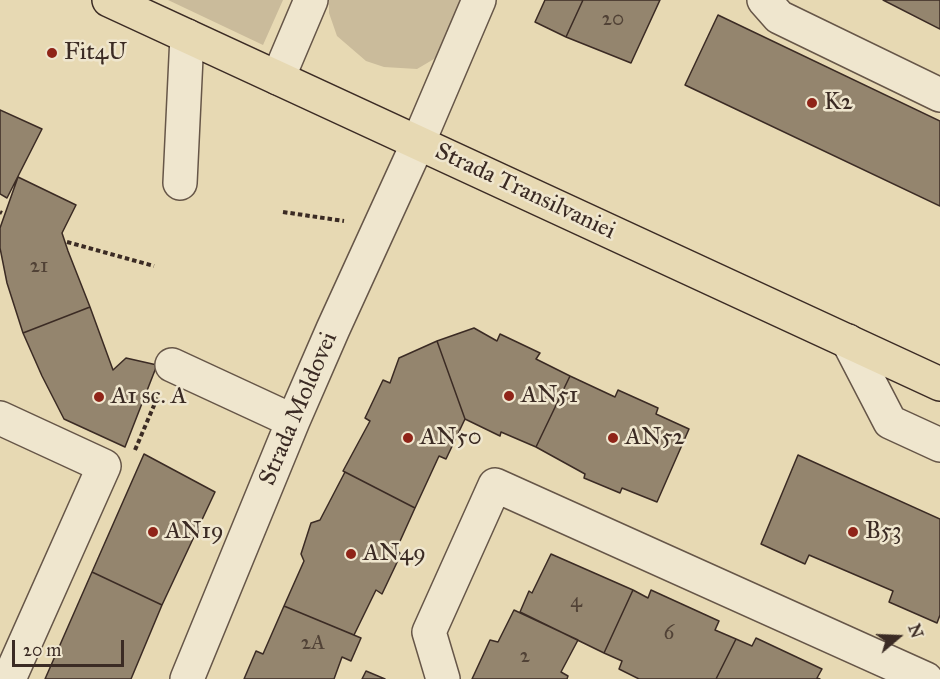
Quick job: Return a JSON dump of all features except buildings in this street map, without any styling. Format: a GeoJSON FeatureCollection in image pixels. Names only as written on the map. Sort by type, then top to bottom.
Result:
{"type":"FeatureCollection","features":[{"type":"Feature","properties":{"kind":"main road","name":"Strada Transilvaniei"},"geometry":{"type":"LineString","coordinates":[[109,0],[940,384]]}},
{"type":"Feature","properties":{"kind":"street"},"geometry":{"type":"LineString","coordinates":[[278,78],[311,0]]}},
{"type":"Feature","properties":{"kind":"street","name":"Strada Moldovei"},"geometry":{"type":"LineString","coordinates":[[188,679],[293,421],[418,143],[479,0]]}},
{"type":"Feature","properties":{"kind":"street"},"geometry":{"type":"LineString","coordinates":[[764,0],[779,17],[940,95]]}},
{"type":"Feature","properties":{"kind":"street"},"geometry":{"type":"LineString","coordinates":[[180,183],[188,36]]}},
{"type":"Feature","properties":{"kind":"street"},"geometry":{"type":"LineString","coordinates":[[848,341],[890,422],[940,445]]}},
{"type":"Feature","properties":{"kind":"street"},"geometry":{"type":"LineString","coordinates":[[172,365],[293,421]]}},
{"type":"Feature","properties":{"kind":"street"},"geometry":{"type":"LineString","coordinates":[[0,418],[104,465],[9,679]]}},
{"type":"Feature","properties":{"kind":"street"},"geometry":{"type":"LineString","coordinates":[[443,679],[429,632],[495,485],[926,679]]}},
{"type":"Feature","properties":{"kind":"path"},"geometry":{"type":"LineString","coordinates":[[283,212],[380,226]]}},
{"type":"Feature","properties":{"kind":"path"},"geometry":{"type":"LineString","coordinates":[[67,242],[154,266]]}},
{"type":"Feature","properties":{"kind":"path"},"geometry":{"type":"LineString","coordinates":[[104,465],[132,458],[172,365]]}},
{"type":"Feature","properties":{"kind":"shaded area"},"geometry":{"type":"Polygon","coordinates":[[[168,0],[283,0],[263,45],[168,0]]]}},
{"type":"Feature","properties":{"kind":"shaded area"},"geometry":{"type":"Polygon","coordinates":[[[329,0],[468,0],[447,45],[434,59],[417,69],[384,67],[366,61],[337,36],[329,13],[329,0]]]}},
{"type":"Feature","properties":{"kind":"place","name":"Fit4U"},"geometry":{"type":"Point","coordinates":[52,53]}},
{"type":"Feature","properties":{"kind":"place","name":"K2"},"geometry":{"type":"Point","coordinates":[812,103]}},
{"type":"Feature","properties":{"kind":"place","name":"AN51"},"geometry":{"type":"Point","coordinates":[509,396]}},
{"type":"Feature","properties":{"kind":"place","name":"A1 sc. A"},"geometry":{"type":"Point","coordinates":[99,397]}},
{"type":"Feature","properties":{"kind":"place","name":"AN50"},"geometry":{"type":"Point","coordinates":[408,438]}},
{"type":"Feature","properties":{"kind":"place","name":"AN52"},"geometry":{"type":"Point","coordinates":[613,438]}},
{"type":"Feature","properties":{"kind":"place","name":"AN19"},"geometry":{"type":"Point","coordinates":[153,532]}},
{"type":"Feature","properties":{"kind":"place","name":"B53"},"geometry":{"type":"Point","coordinates":[853,532]}},
{"type":"Feature","properties":{"kind":"place","name":"AN49"},"geometry":{"type":"Point","coordinates":[351,554]}}]}
